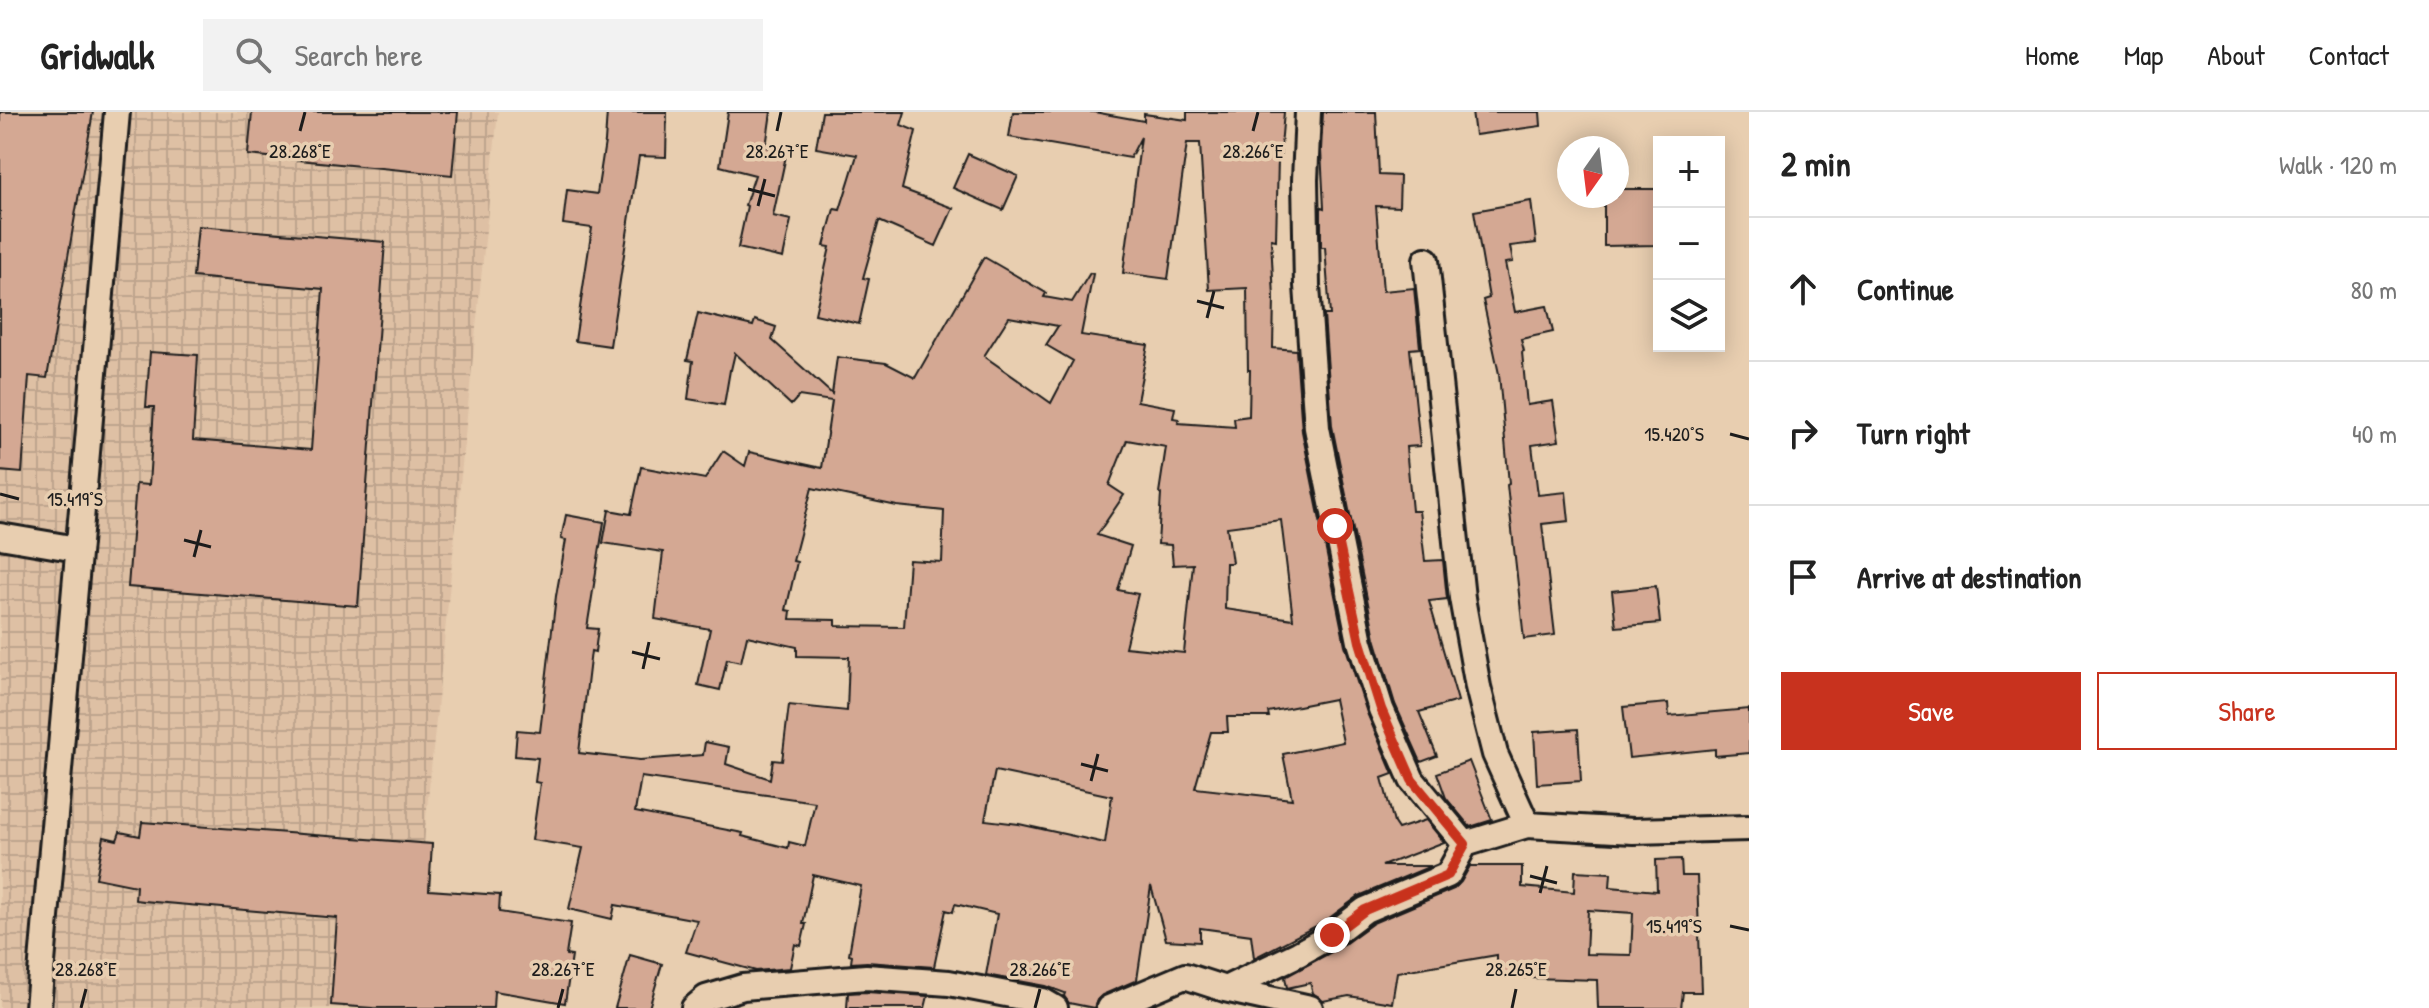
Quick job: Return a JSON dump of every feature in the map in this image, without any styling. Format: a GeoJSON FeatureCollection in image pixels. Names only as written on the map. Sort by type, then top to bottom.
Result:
{"type":"FeatureCollection","features":[{"type":"Feature","properties":{"kind":"street"},"geometry":{"type":"LineString","coordinates":[[38,1008],[117,112]]}},
{"type":"Feature","properties":{"kind":"street"},"geometry":{"type":"LineString","coordinates":[[1308,112],[1305,180],[1307,286],[1317,428],[1360,642],[1381,709],[1412,780],[1465,844]]}},
{"type":"Feature","properties":{"kind":"street"},"geometry":{"type":"LineString","coordinates":[[1426,260],[1462,598],[1478,687],[1495,754],[1527,825]]}},
{"type":"Feature","properties":{"kind":"street"},"geometry":{"type":"LineString","coordinates":[[0,536],[77,549]]}},
{"type":"Feature","properties":{"kind":"street"},"geometry":{"type":"LineString","coordinates":[[1225,989],[1321,941],[1365,910],[1448,875],[1465,844],[1527,825],[1633,831],[1749,828]]}},
{"type":"Feature","properties":{"kind":"street"},"geometry":{"type":"LineString","coordinates":[[1109,1008],[1185,976],[1225,989],[1310,1008]]}},
{"type":"Feature","properties":{"kind":"street"},"geometry":{"type":"LineString","coordinates":[[694,1008],[706,998],[743,987],[866,977],[949,983],[1043,1001],[1055,1008]]}},
{"type":"Feature","properties":{"kind":"shaded area"},"geometry":{"type":"Polygon","coordinates":[[[0,112],[498,112],[426,818],[413,1008],[0,1008],[0,112]]]}},
{"type":"Feature","properties":{"kind":"building"},"geometry":{"type":"Polygon","coordinates":[[[0,112],[93,112],[47,378],[29,376],[22,473],[0,471],[0,112]]]}},
{"type":"Feature","properties":{"kind":"building"},"geometry":{"type":"Polygon","coordinates":[[[252,112],[458,112],[452,175],[248,155],[252,112]]]}},
{"type":"Feature","properties":{"kind":"building"},"geometry":{"type":"Polygon","coordinates":[[[607,112],[667,112],[666,157],[639,156],[610,346],[575,341],[592,228],[563,224],[567,190],[597,194],[607,112]]]}},
{"type":"Feature","properties":{"kind":"building"},"geometry":{"type":"Polygon","coordinates":[[[728,112],[771,112],[766,147],[787,151],[773,216],[791,220],[783,258],[738,248],[745,205],[755,175],[720,166],[728,112]]]}},
{"type":"Feature","properties":{"kind":"building"},"geometry":{"type":"Polygon","coordinates":[[[822,112],[905,112],[901,125],[916,131],[902,189],[953,208],[936,246],[879,221],[863,278],[869,279],[859,324],[815,314],[830,247],[824,246],[834,209],[840,210],[857,155],[816,148],[822,112]]]}},
{"type":"Feature","properties":{"kind":"building"},"geometry":{"type":"Polygon","coordinates":[[[1013,112],[1094,112],[1144,121],[1144,114],[1187,120],[1187,112],[1284,112],[1278,158],[1276,240],[1271,239],[1273,348],[1296,350],[1302,431],[1345,645],[1367,713],[1393,774],[1382,778],[1394,823],[1398,829],[1426,820],[1444,842],[1382,866],[1431,866],[1359,896],[1324,922],[1254,958],[1251,935],[1200,928],[1200,942],[1166,940],[1151,886],[1137,980],[1102,995],[1094,1008],[1069,1003],[1065,993],[1046,986],[986,975],[997,914],[955,904],[953,912],[946,910],[934,967],[851,963],[852,955],[849,954],[861,886],[813,875],[801,946],[795,944],[790,968],[756,971],[686,952],[697,920],[615,905],[612,919],[569,909],[583,848],[532,840],[540,783],[535,782],[538,758],[515,756],[517,730],[540,732],[566,540],[561,539],[566,515],[604,522],[587,628],[598,629],[595,652],[591,651],[579,753],[640,760],[703,755],[705,742],[729,747],[726,764],[770,779],[773,760],[782,761],[789,705],[847,711],[849,657],[797,656],[797,647],[747,636],[741,662],[727,659],[720,690],[698,685],[710,629],[655,619],[663,552],[603,543],[609,510],[631,514],[641,467],[705,479],[723,451],[745,466],[749,452],[822,468],[832,401],[799,396],[791,405],[735,353],[724,405],[688,399],[693,361],[687,360],[698,313],[753,326],[755,320],[776,327],[772,340],[832,394],[837,357],[886,363],[915,378],[984,257],[1046,293],[1044,297],[1072,302],[1090,273],[1093,274],[1081,335],[1148,345],[1137,401],[1175,408],[1173,418],[1179,419],[1178,423],[1235,427],[1234,418],[1249,416],[1247,288],[1209,290],[1200,143],[1187,143],[1168,279],[1123,273],[1141,137],[1130,158],[1009,137],[1013,112]],[[1009,317],[984,356],[1051,403],[1073,361],[1046,345],[1058,326],[1009,317]],[[1127,440],[1109,485],[1124,495],[1097,535],[1131,546],[1118,590],[1138,594],[1125,647],[1184,653],[1193,564],[1173,565],[1171,545],[1158,544],[1159,493],[1166,447],[1127,440]],[[812,488],[793,561],[797,562],[786,610],[791,611],[790,619],[836,620],[836,626],[904,627],[909,560],[942,562],[944,511],[897,506],[812,488]],[[1281,520],[1227,527],[1232,563],[1226,563],[1225,609],[1293,619],[1281,520]],[[1334,699],[1268,712],[1269,717],[1227,717],[1228,732],[1211,732],[1195,788],[1292,799],[1283,754],[1343,742],[1334,699]],[[995,771],[985,820],[1019,824],[1105,843],[1112,796],[995,771]],[[641,777],[635,812],[743,833],[742,836],[788,848],[789,842],[805,846],[815,802],[641,777]]]}},
{"type":"Feature","properties":{"kind":"building"},"geometry":{"type":"Polygon","coordinates":[[[1323,112],[1376,112],[1379,175],[1400,176],[1399,207],[1376,206],[1383,291],[1414,288],[1420,348],[1410,349],[1420,446],[1406,447],[1412,511],[1419,511],[1425,561],[1443,560],[1447,599],[1429,601],[1458,701],[1419,712],[1437,756],[1421,762],[1395,704],[1375,638],[1332,426],[1324,315],[1330,315],[1325,247],[1321,247],[1321,207],[1324,208],[1323,112]]]}},
{"type":"Feature","properties":{"kind":"building"},"geometry":{"type":"Polygon","coordinates":[[[1472,112],[1540,112],[1541,126],[1475,135],[1472,112]]]}},
{"type":"Feature","properties":{"kind":"building"},"geometry":{"type":"Polygon","coordinates":[[[968,154],[1018,176],[1003,210],[953,188],[968,154]]]}},
{"type":"Feature","properties":{"kind":"building"},"geometry":{"type":"Polygon","coordinates":[[[1629,189],[1653,189],[1653,245],[1604,246],[1604,208],[1629,208],[1629,189]]]}},
{"type":"Feature","properties":{"kind":"building"},"geometry":{"type":"Polygon","coordinates":[[[1531,201],[1536,243],[1510,246],[1513,262],[1505,263],[1515,312],[1547,306],[1553,332],[1521,339],[1527,405],[1553,401],[1559,441],[1532,445],[1538,495],[1566,492],[1569,521],[1542,524],[1555,635],[1524,639],[1507,485],[1499,374],[1483,300],[1489,298],[1474,211],[1531,201]]]}},
{"type":"Feature","properties":{"kind":"building"},"geometry":{"type":"Polygon","coordinates":[[[198,226],[385,242],[358,606],[128,587],[136,484],[149,485],[154,407],[146,407],[150,352],[198,355],[193,440],[311,450],[323,289],[193,277],[198,226]]]}},
{"type":"Feature","properties":{"kind":"building"},"geometry":{"type":"Polygon","coordinates":[[[1656,586],[1660,623],[1616,627],[1612,591],[1656,586]]]}},
{"type":"Feature","properties":{"kind":"building"},"geometry":{"type":"Polygon","coordinates":[[[1668,703],[1669,716],[1749,709],[1749,753],[1715,756],[1715,749],[1629,758],[1623,707],[1668,703]]]}},
{"type":"Feature","properties":{"kind":"building"},"geometry":{"type":"Polygon","coordinates":[[[1578,729],[1581,781],[1537,784],[1534,732],[1578,729]]]}},
{"type":"Feature","properties":{"kind":"building"},"geometry":{"type":"Polygon","coordinates":[[[1469,761],[1492,820],[1470,827],[1446,798],[1437,773],[1469,761]]]}},
{"type":"Feature","properties":{"kind":"building"},"geometry":{"type":"Polygon","coordinates":[[[142,822],[432,844],[429,890],[500,895],[499,912],[571,923],[566,955],[572,956],[565,1003],[494,991],[493,1008],[331,1005],[337,918],[135,900],[136,886],[96,878],[104,837],[117,840],[120,832],[140,836],[142,822]]]}},
{"type":"Feature","properties":{"kind":"building"},"geometry":{"type":"Polygon","coordinates":[[[1681,859],[1682,876],[1697,876],[1701,992],[1683,992],[1681,1008],[1598,1008],[1597,980],[1497,977],[1497,955],[1397,972],[1392,1003],[1349,996],[1323,1001],[1313,993],[1310,983],[1287,988],[1285,977],[1339,948],[1373,923],[1454,889],[1470,866],[1522,866],[1522,887],[1574,892],[1575,871],[1611,873],[1610,887],[1657,891],[1656,860],[1681,859]],[[1588,910],[1586,954],[1631,955],[1633,913],[1588,910]]]}},
{"type":"Feature","properties":{"kind":"building"},"geometry":{"type":"Polygon","coordinates":[[[630,955],[662,964],[649,1008],[615,1008],[630,955]]]}},
{"type":"Feature","properties":{"kind":"building"},"geometry":{"type":"Polygon","coordinates":[[[848,993],[928,996],[925,1008],[847,1008],[848,993]]]}},
{"type":"Feature","properties":{"kind":"route"},"geometry":{"type":"LineString","coordinates":[[1332,935],[1365,910],[1448,875],[1465,844],[1412,780],[1381,709],[1360,642],[1335,526]]}}]}
